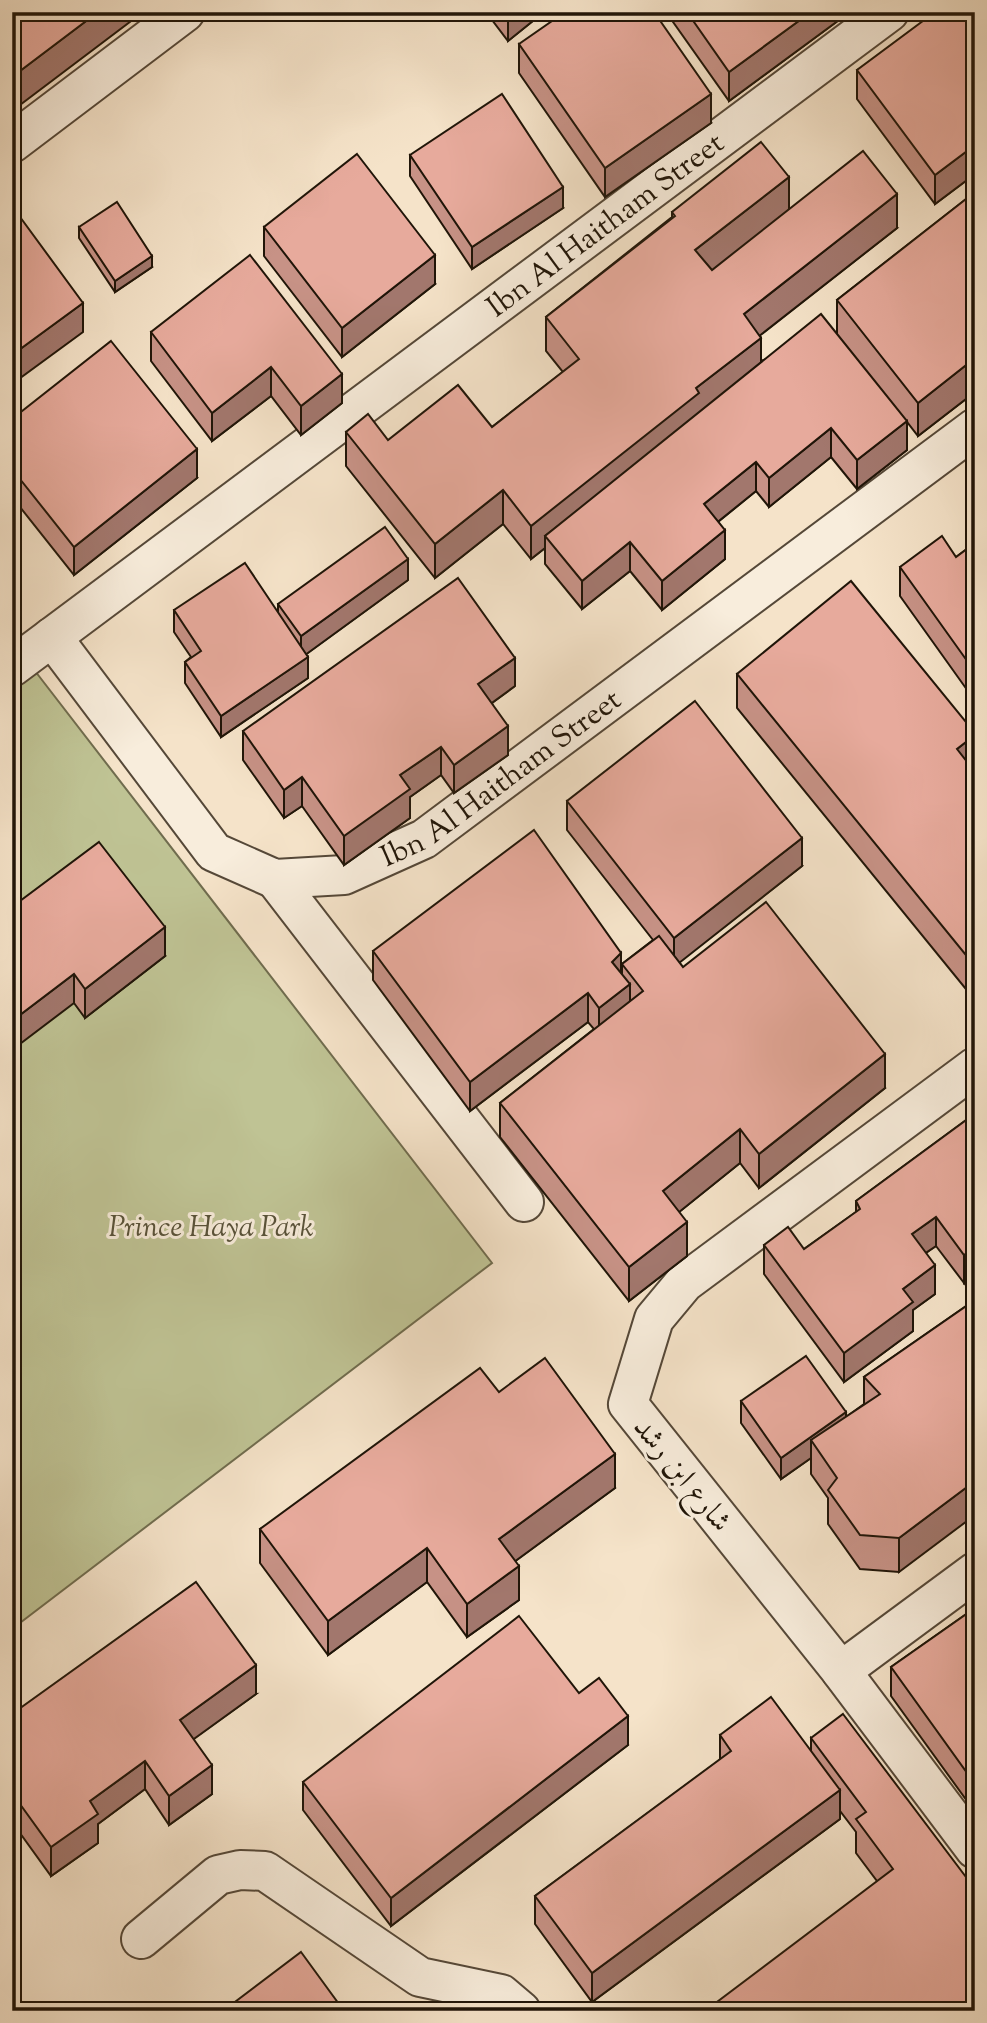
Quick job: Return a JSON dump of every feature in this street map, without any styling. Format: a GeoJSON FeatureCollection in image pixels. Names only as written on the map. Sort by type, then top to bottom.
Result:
{"type":"FeatureCollection","features":[{"type":"Feature","properties":{"kind":"street"},"geometry":{"type":"LineString","coordinates":[[12,143],[185,12]]}},
{"type":"Feature","properties":{"kind":"street","name":"Ibn Al Haitham Street"},"geometry":{"type":"LineString","coordinates":[[12,667],[889,12]]}},
{"type":"Feature","properties":{"kind":"street","name":"Ibn Al Haitham Street"},"geometry":{"type":"LineString","coordinates":[[52,637],[214,852],[275,879],[344,875],[424,839],[975,428]]}},
{"type":"Feature","properties":{"kind":"street"},"geometry":{"type":"LineString","coordinates":[[275,879],[524,1202]]}},
{"type":"Feature","properties":{"kind":"street","name":"شارع ابن رشد"},"geometry":{"type":"LineString","coordinates":[[841,1671],[628,1404],[654,1319],[684,1283],[975,1067]]}},
{"type":"Feature","properties":{"kind":"street"},"geometry":{"type":"LineString","coordinates":[[975,1572],[841,1671],[975,1849]]}},
{"type":"Feature","properties":{"kind":"street"},"geometry":{"type":"LineString","coordinates":[[141,1939],[218,1875],[240,1870],[265,1871],[420,1977],[501,1994],[521,2011]]}},
{"type":"Feature","properties":{"kind":"green space","name":"Prince Haya Park"},"geometry":{"type":"Polygon","coordinates":[[[25,658],[492,1263],[12,1629],[12,667],[25,658]]]}},
{"type":"Feature","properties":{"kind":"building"},"geometry":{"type":"Polygon","coordinates":[[[12,12],[98,12],[12,77],[12,12]]]}},
{"type":"Feature","properties":{"kind":"building"},"geometry":{"type":"Polygon","coordinates":[[[502,12],[517,12],[508,19],[502,12]]]}},
{"type":"Feature","properties":{"kind":"building"},"geometry":{"type":"Polygon","coordinates":[[[565,12],[654,12],[711,94],[605,168],[519,44],[565,12]]]}},
{"type":"Feature","properties":{"kind":"building"},"geometry":{"type":"Polygon","coordinates":[[[687,12],[811,12],[729,72],[687,12]]]}},
{"type":"Feature","properties":{"kind":"building"},"geometry":{"type":"Polygon","coordinates":[[[935,12],[975,12],[975,145],[935,175],[857,70],[935,12]]]}},
{"type":"Feature","properties":{"kind":"building"},"geometry":{"type":"Polygon","coordinates":[[[502,94],[563,187],[472,247],[410,155],[502,94]]]}},
{"type":"Feature","properties":{"kind":"building"},"geometry":{"type":"Polygon","coordinates":[[[761,142],[789,177],[695,250],[712,270],[863,151],[897,194],[744,314],[761,338],[696,388],[699,393],[531,526],[503,490],[435,544],[346,432],[368,414],[388,440],[458,385],[492,427],[579,359],[546,317],[675,216],[672,212],[761,142]]]}},
{"type":"Feature","properties":{"kind":"building"},"geometry":{"type":"Polygon","coordinates":[[[357,154],[435,255],[342,328],[264,227],[357,154]]]}},
{"type":"Feature","properties":{"kind":"building"},"geometry":{"type":"Polygon","coordinates":[[[975,192],[975,358],[918,403],[837,300],[975,192]]]}},
{"type":"Feature","properties":{"kind":"building"},"geometry":{"type":"Polygon","coordinates":[[[117,202],[152,256],[115,281],[79,227],[117,202]]]}},
{"type":"Feature","properties":{"kind":"building"},"geometry":{"type":"Polygon","coordinates":[[[12,206],[83,303],[12,355],[12,206]]]}},
{"type":"Feature","properties":{"kind":"building"},"geometry":{"type":"Polygon","coordinates":[[[250,255],[342,374],[301,406],[271,367],[212,413],[151,332],[250,255]]]}},
{"type":"Feature","properties":{"kind":"building"},"geometry":{"type":"Polygon","coordinates":[[[821,314],[907,421],[857,460],[831,428],[769,478],[756,462],[704,504],[725,530],[662,581],[630,542],[582,581],[545,536],[821,314]]]}},
{"type":"Feature","properties":{"kind":"building"},"geometry":{"type":"Polygon","coordinates":[[[111,341],[197,449],[74,547],[12,469],[12,419],[111,341]]]}},
{"type":"Feature","properties":{"kind":"building"},"geometry":{"type":"Polygon","coordinates":[[[385,527],[408,559],[301,636],[278,604],[385,527]]]}},
{"type":"Feature","properties":{"kind":"building"},"geometry":{"type":"Polygon","coordinates":[[[942,536],[956,557],[975,543],[975,672],[900,567],[942,536]]]}},
{"type":"Feature","properties":{"kind":"building"},"geometry":{"type":"Polygon","coordinates":[[[245,563],[308,657],[221,716],[185,662],[201,651],[174,610],[245,563]]]}},
{"type":"Feature","properties":{"kind":"building"},"geometry":{"type":"Polygon","coordinates":[[[458,578],[515,658],[478,684],[508,726],[454,765],[441,747],[400,775],[410,789],[344,836],[302,777],[284,790],[243,731],[458,578]]]}},
{"type":"Feature","properties":{"kind":"building"},"geometry":{"type":"Polygon","coordinates":[[[851,581],[975,733],[957,749],[975,772],[974,965],[737,674],[851,581]]]}},
{"type":"Feature","properties":{"kind":"building"},"geometry":{"type":"Polygon","coordinates":[[[695,701],[802,838],[674,938],[567,801],[695,701]]]}},
{"type":"Feature","properties":{"kind":"building"},"geometry":{"type":"Polygon","coordinates":[[[534,830],[621,953],[612,962],[630,984],[599,1008],[588,993],[470,1082],[373,951],[534,830]]]}},
{"type":"Feature","properties":{"kind":"building"},"geometry":{"type":"Polygon","coordinates":[[[99,842],[165,927],[85,989],[74,974],[12,1021],[12,907],[99,842]]]}},
{"type":"Feature","properties":{"kind":"building"},"geometry":{"type":"Polygon","coordinates":[[[766,902],[885,1054],[759,1154],[740,1129],[663,1191],[687,1222],[629,1267],[500,1103],[643,991],[622,964],[659,936],[683,967],[766,902]]]}},
{"type":"Feature","properties":{"kind":"building"},"geometry":{"type":"Polygon","coordinates":[[[969,1118],[975,1126],[975,1247],[964,1255],[936,1217],[912,1234],[935,1265],[903,1289],[913,1302],[844,1353],[764,1245],[788,1227],[804,1249],[860,1209],[856,1201],[969,1118]]]}},
{"type":"Feature","properties":{"kind":"building"},"geometry":{"type":"Polygon","coordinates":[[[975,1300],[975,1481],[899,1538],[860,1535],[828,1490],[837,1478],[811,1440],[880,1394],[864,1377],[975,1300]]]}},
{"type":"Feature","properties":{"kind":"building"},"geometry":{"type":"Polygon","coordinates":[[[806,1356],[846,1412],[781,1458],[741,1401],[806,1356]]]}},
{"type":"Feature","properties":{"kind":"building"},"geometry":{"type":"Polygon","coordinates":[[[545,1358],[615,1454],[499,1539],[519,1566],[467,1604],[427,1548],[328,1621],[260,1529],[480,1368],[499,1392],[545,1358]]]}},
{"type":"Feature","properties":{"kind":"building"},"geometry":{"type":"Polygon","coordinates":[[[196,1582],[256,1665],[180,1720],[212,1765],[169,1796],[145,1761],[90,1801],[98,1814],[51,1847],[12,1793],[12,1714],[196,1582]]]}},
{"type":"Feature","properties":{"kind":"building"},"geometry":{"type":"Polygon","coordinates":[[[975,1608],[975,1784],[891,1667],[975,1608]]]}},
{"type":"Feature","properties":{"kind":"building"},"geometry":{"type":"Polygon","coordinates":[[[519,1616],[579,1693],[599,1678],[628,1716],[391,1898],[303,1782],[519,1616]]]}},
{"type":"Feature","properties":{"kind":"building"},"geometry":{"type":"Polygon","coordinates":[[[771,1697],[840,1790],[592,1973],[535,1896],[731,1751],[720,1735],[771,1697]]]}},
{"type":"Feature","properties":{"kind":"building"},"geometry":{"type":"Polygon","coordinates":[[[843,1714],[975,1889],[975,2011],[705,2011],[893,1869],[856,1819],[866,1812],[811,1738],[843,1714]]]}},
{"type":"Feature","properties":{"kind":"building"},"geometry":{"type":"Polygon","coordinates":[[[301,1952],[344,2011],[223,2011],[301,1952]]]}}]}
